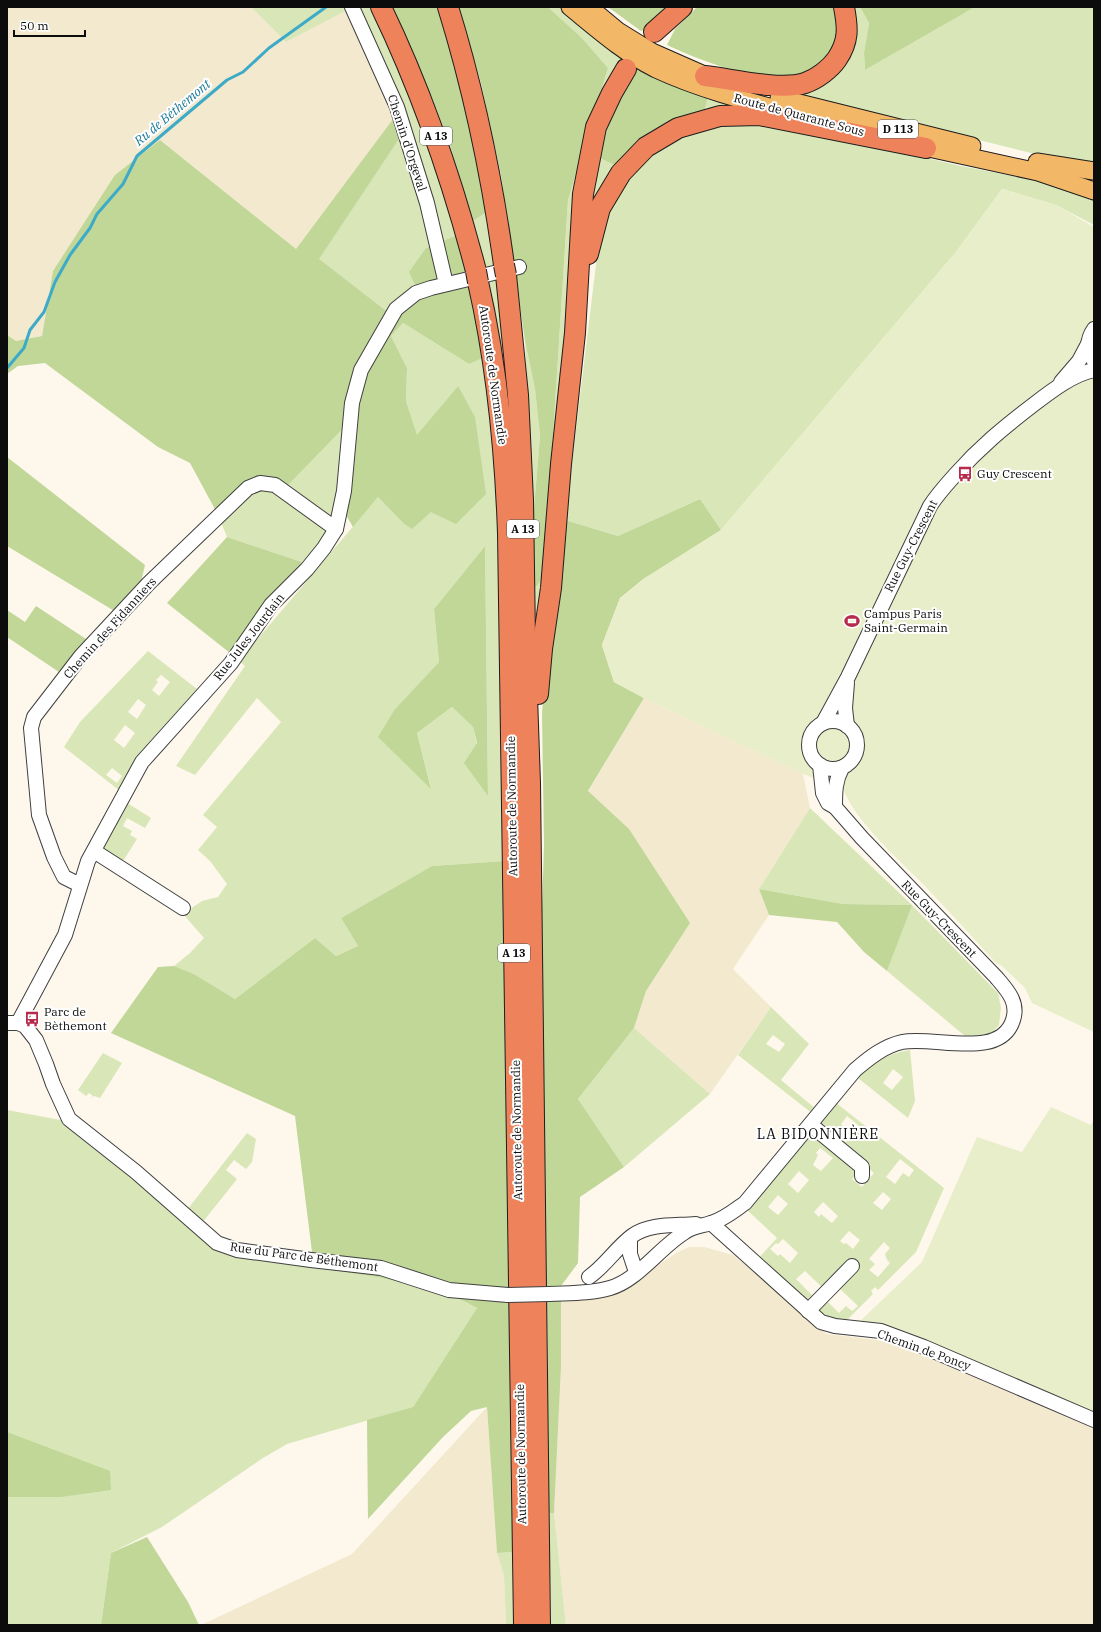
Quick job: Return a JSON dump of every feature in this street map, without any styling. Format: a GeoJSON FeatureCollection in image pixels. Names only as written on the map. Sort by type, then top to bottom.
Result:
{"type":"FeatureCollection","features":[{"type":"Feature","properties":{"kind":"highway","name":"Autoroute de Normandie"},"geometry":{"type":"LineString","coordinates":[[381,7],[406,60],[436,138],[462,217],[477,276],[489,336],[503,441],[508,533],[524,1625]]}},
{"type":"Feature","properties":{"kind":"highway","name":"Autoroute de Normandie"},"geometry":{"type":"LineString","coordinates":[[448,7],[474,104],[510,269],[522,455],[526,698],[530,783],[540,1625]]}},
{"type":"Feature","properties":{"kind":"highway"},"geometry":{"type":"LineString","coordinates":[[654,32],[682,7]]}},
{"type":"Feature","properties":{"kind":"highway"},"geometry":{"type":"LineString","coordinates":[[705,76],[770,85],[806,83],[830,68],[843,50],[848,29],[844,7]]}},
{"type":"Feature","properties":{"kind":"highway"},"geometry":{"type":"LineString","coordinates":[[530,783],[539,673],[551,588],[561,464],[575,333],[582,194],[596,127],[612,93],[626,69]]}},
{"type":"Feature","properties":{"kind":"highway"},"geometry":{"type":"LineString","coordinates":[[575,333],[589,250],[600,208],[621,173],[646,147],[678,128],[720,116],[759,115],[926,148]]}},
{"type":"Feature","properties":{"kind":"main road","name":"Route de Quarante Sous"},"geometry":{"type":"LineString","coordinates":[[570,7],[614,43],[656,69],[717,93],[926,148],[1038,172],[1094,191]]}},
{"type":"Feature","properties":{"kind":"main road","name":"Route de Quarante Sous"},"geometry":{"type":"LineString","coordinates":[[589,7],[618,31],[652,52],[705,76],[780,99],[901,129],[1047,164],[1094,171]]}},
{"type":"Feature","properties":{"kind":"street","name":"Chemin d'Orgeval"},"geometry":{"type":"LineString","coordinates":[[352,7],[398,107],[427,203],[446,284]]}},
{"type":"Feature","properties":{"kind":"street","name":"Rue Jules Jourdain"},"geometry":{"type":"LineString","coordinates":[[12,1023],[65,935],[88,861],[142,762],[231,663],[271,605],[311,564],[324,548],[336,529],[344,491],[352,403],[361,370],[396,308],[416,293],[446,284],[510,269]]}},
{"type":"Feature","properties":{"kind":"street","name":"Rue Guy-Crescent"},"geometry":{"type":"LineString","coordinates":[[1056,388],[1079,361],[1094,329]]}},
{"type":"Feature","properties":{"kind":"street"},"geometry":{"type":"LineString","coordinates":[[1088,344],[1089,353],[1094,361]]}},
{"type":"Feature","properties":{"kind":"street","name":"Rue Guy-Crescent"},"geometry":{"type":"LineString","coordinates":[[1001,1037],[1008,1029],[1014,1016],[1014,1002],[1010,994],[996,977],[862,838],[835,807],[828,803],[823,793],[820,765],[812,757],[809,745],[810,738],[814,731],[823,723],[848,677],[933,501],[980,448],[1056,388],[1094,370]]}},
{"type":"Feature","properties":{"kind":"street","name":"Chemin des Fidanniers"},"geometry":{"type":"LineString","coordinates":[[80,885],[64,877],[54,857],[39,815],[31,728],[34,717],[81,656],[149,583],[248,488],[260,483],[275,485],[336,529]]}},
{"type":"Feature","properties":{"kind":"street","name":"Rue Guy-Crescent"},"geometry":{"type":"LineString","coordinates":[[835,807],[834,786],[842,768],[849,764],[857,750],[855,736],[847,726],[845,708],[848,677]]}},
{"type":"Feature","properties":{"kind":"street"},"geometry":{"type":"LineString","coordinates":[[823,723],[836,721],[847,726]]}},
{"type":"Feature","properties":{"kind":"street"},"geometry":{"type":"LineString","coordinates":[[820,765],[827,769],[842,768]]}},
{"type":"Feature","properties":{"kind":"street"},"geometry":{"type":"LineString","coordinates":[[94,851],[183,908]]}},
{"type":"Feature","properties":{"kind":"street","name":"Rue du Parc de Béthemont"},"geometry":{"type":"LineString","coordinates":[[12,1023],[25,1026],[36,1040],[53,1084],[69,1119],[136,1172],[217,1244],[237,1250],[381,1268],[449,1290],[508,1295],[595,1292],[611,1288],[629,1278],[671,1241],[687,1231],[729,1214],[745,1203],[855,1070],[868,1059],[889,1046],[911,1041],[974,1044],[992,1041],[1001,1037]]}},
{"type":"Feature","properties":{"kind":"street"},"geometry":{"type":"LineString","coordinates":[[811,1125],[862,1167],[862,1176]]}},
{"type":"Feature","properties":{"kind":"street"},"geometry":{"type":"LineString","coordinates":[[589,1277],[630,1238],[642,1230],[654,1227],[707,1224]]}},
{"type":"Feature","properties":{"kind":"street","name":"Chemin de Poncy"},"geometry":{"type":"LineString","coordinates":[[707,1224],[821,1322],[835,1326],[881,1331],[924,1347],[1094,1420]]}},
{"type":"Feature","properties":{"kind":"street"},"geometry":{"type":"LineString","coordinates":[[630,1238],[630,1254],[636,1272]]}},
{"type":"Feature","properties":{"kind":"street"},"geometry":{"type":"LineString","coordinates":[[808,1311],[852,1266]]}},
{"type":"Feature","properties":{"kind":"shaded area"},"geometry":{"type":"Polygon","coordinates":[[[7,7],[251,7],[286,42],[351,7],[396,115],[296,249],[160,140],[53,271],[42,336],[16,341],[7,335],[7,7]]]}},
{"type":"Feature","properties":{"kind":"shaded area"},"geometry":{"type":"Polygon","coordinates":[[[644,698],[803,774],[810,808],[759,889],[769,915],[733,969],[771,1007],[710,1094],[634,1028],[646,991],[690,923],[588,792],[644,698]]]}},
{"type":"Feature","properties":{"kind":"shaded area"},"geometry":{"type":"Polygon","coordinates":[[[689,1247],[704,1247],[733,1255],[817,1324],[826,1334],[878,1340],[904,1347],[1094,1429],[1094,1625],[566,1625],[554,1513],[561,1367],[561,1300],[597,1298],[610,1295],[629,1285],[676,1253],[689,1247]]]}},
{"type":"Feature","properties":{"kind":"shaded area"},"geometry":{"type":"Polygon","coordinates":[[[487,1407],[497,1553],[504,1576],[506,1625],[201,1625],[352,1554],[487,1407]]]}},
{"type":"Feature","properties":{"kind":"green space"},"geometry":{"type":"Polygon","coordinates":[[[251,7],[370,7],[405,75],[457,235],[426,248],[417,289],[385,310],[318,259],[403,133],[351,8],[286,42],[251,7]]]}},
{"type":"Feature","properties":{"kind":"green space"},"geometry":{"type":"Polygon","coordinates":[[[391,7],[443,7],[490,210],[473,221],[449,142],[432,98],[391,7]]]}},
{"type":"Feature","properties":{"kind":"green space"},"geometry":{"type":"Polygon","coordinates":[[[459,7],[548,7],[582,38],[608,68],[568,200],[544,577],[535,588],[533,520],[540,436],[535,389],[525,341],[501,175],[481,83],[459,7]]]}},
{"type":"Feature","properties":{"kind":"green space"},"geometry":{"type":"Polygon","coordinates":[[[548,7],[560,7],[592,36],[638,67],[634,74],[622,68],[608,93],[596,121],[581,180],[571,280],[547,585],[541,633],[535,652],[535,588],[544,577],[568,200],[608,68],[582,38],[548,7]]]}},
{"type":"Feature","properties":{"kind":"green space"},"geometry":{"type":"Polygon","coordinates":[[[608,7],[676,7],[652,27],[641,31],[608,7]]]}},
{"type":"Feature","properties":{"kind":"green space"},"geometry":{"type":"Polygon","coordinates":[[[697,7],[838,7],[842,22],[830,60],[801,76],[782,78],[765,77],[748,74],[713,64],[667,45],[675,29],[697,7]]]}},
{"type":"Feature","properties":{"kind":"green space"},"geometry":{"type":"Polygon","coordinates":[[[850,7],[860,7],[869,23],[864,53],[865,70],[975,7],[1094,7],[1094,162],[1039,155],[794,94],[850,7]]]}},
{"type":"Feature","properties":{"kind":"green space"},"geometry":{"type":"Polygon","coordinates":[[[860,7],[975,7],[865,70],[864,53],[869,23],[860,7]]]}},
{"type":"Feature","properties":{"kind":"green space"},"geometry":{"type":"Polygon","coordinates":[[[638,67],[708,96],[704,113],[619,167],[597,157],[603,126],[638,67]]]}},
{"type":"Feature","properties":{"kind":"green space"},"geometry":{"type":"Polygon","coordinates":[[[708,96],[755,109],[704,113],[708,96]]]}},
{"type":"Feature","properties":{"kind":"green space"},"geometry":{"type":"Polygon","coordinates":[[[396,115],[403,133],[319,259],[385,310],[417,289],[409,272],[426,248],[457,235],[475,309],[483,358],[469,364],[403,323],[391,336],[407,368],[406,401],[417,435],[458,386],[475,417],[486,494],[456,524],[431,512],[412,529],[403,523],[378,497],[353,527],[346,515],[356,415],[282,491],[259,476],[217,513],[190,463],[158,447],[45,363],[18,366],[7,374],[7,335],[16,341],[42,336],[53,271],[115,175],[160,140],[296,249],[396,115]]]}},
{"type":"Feature","properties":{"kind":"green space"},"geometry":{"type":"Polygon","coordinates":[[[770,121],[961,166],[1054,184],[1094,198],[1094,225],[1056,205],[1002,189],[956,252],[721,530],[700,499],[618,536],[565,520],[598,248],[615,191],[645,158],[686,134],[722,122],[770,121]]]}},
{"type":"Feature","properties":{"kind":"green space"},"geometry":{"type":"Polygon","coordinates":[[[597,157],[619,167],[590,223],[597,157]]]}},
{"type":"Feature","properties":{"kind":"green space","name":"Campus Paris Saint-Germain"},"geometry":{"type":"Polygon","coordinates":[[[1002,189],[1056,205],[1094,227],[1094,1032],[1032,1003],[1025,988],[1002,966],[996,963],[923,884],[878,840],[857,814],[843,789],[803,774],[644,698],[614,682],[602,645],[620,598],[643,579],[721,530],[956,252],[1002,189]]]}},
{"type":"Feature","properties":{"kind":"green space"},"geometry":{"type":"Polygon","coordinates":[[[490,210],[515,443],[488,287],[473,221],[490,210]]]}},
{"type":"Feature","properties":{"kind":"green space"},"geometry":{"type":"Polygon","coordinates":[[[403,323],[469,364],[483,358],[490,401],[498,497],[504,861],[432,866],[341,918],[358,946],[336,956],[315,938],[235,999],[194,974],[174,966],[190,953],[204,938],[183,914],[202,901],[218,897],[227,884],[210,861],[198,850],[217,827],[203,815],[281,722],[257,698],[195,775],[176,766],[245,666],[239,661],[378,497],[403,523],[458,386],[417,436],[406,401],[407,368],[391,336],[403,323]],[[485,546],[434,609],[439,662],[395,709],[431,788],[417,733],[452,707],[473,727],[488,796],[485,546]]]}},
{"type":"Feature","properties":{"kind":"green space"},"geometry":{"type":"Polygon","coordinates":[[[525,341],[535,389],[540,436],[533,520],[525,341]]]}},
{"type":"Feature","properties":{"kind":"green space"},"geometry":{"type":"Polygon","coordinates":[[[356,414],[332,526],[302,562],[227,537],[217,513],[259,476],[356,414]]]}},
{"type":"Feature","properties":{"kind":"green space"},"geometry":{"type":"Polygon","coordinates":[[[7,457],[145,565],[140,586],[116,612],[7,546],[7,457]]]}},
{"type":"Feature","properties":{"kind":"green space"},"geometry":{"type":"Polygon","coordinates":[[[700,499],[721,530],[644,579],[620,598],[602,645],[614,682],[644,698],[588,791],[629,829],[690,923],[646,991],[634,1028],[578,1099],[624,1167],[580,1197],[578,1263],[561,1286],[546,1287],[541,943],[544,845],[542,714],[545,667],[565,520],[618,536],[700,499]]]}},
{"type":"Feature","properties":{"kind":"green space"},"geometry":{"type":"Polygon","coordinates":[[[227,537],[302,562],[230,653],[167,603],[227,537]]]}},
{"type":"Feature","properties":{"kind":"green space"},"geometry":{"type":"Polygon","coordinates":[[[485,546],[488,796],[464,763],[477,743],[473,727],[452,707],[417,733],[431,789],[378,737],[395,709],[439,662],[434,609],[485,546]]]}},
{"type":"Feature","properties":{"kind":"green space"},"geometry":{"type":"Polygon","coordinates":[[[36,606],[89,641],[59,672],[7,637],[7,610],[25,622],[36,606]]]}},
{"type":"Feature","properties":{"kind":"green space"},"geometry":{"type":"Polygon","coordinates":[[[148,651],[197,689],[151,740],[134,763],[120,791],[64,747],[80,722],[148,651]],[[161,675],[156,680],[158,682],[152,690],[159,696],[170,682],[161,675]],[[138,699],[128,712],[137,719],[146,705],[138,699]],[[125,725],[114,740],[124,748],[135,733],[125,725]],[[112,768],[106,775],[117,783],[122,776],[112,768]]]}},
{"type":"Feature","properties":{"kind":"green space"},"geometry":{"type":"Polygon","coordinates":[[[124,801],[151,818],[145,828],[127,818],[123,826],[132,831],[130,835],[137,839],[123,861],[103,848],[103,842],[124,801]]]}},
{"type":"Feature","properties":{"kind":"green space"},"geometry":{"type":"Polygon","coordinates":[[[810,808],[912,905],[998,993],[1001,1008],[999,1025],[987,1038],[965,1036],[887,971],[911,905],[843,904],[759,889],[810,808]]]}},
{"type":"Feature","properties":{"kind":"green space"},"geometry":{"type":"Polygon","coordinates":[[[504,861],[514,1552],[497,1553],[487,1407],[471,1411],[443,1437],[368,1519],[367,1420],[413,1407],[477,1308],[448,1293],[377,1277],[314,1268],[295,1116],[111,1033],[158,967],[174,966],[194,974],[235,999],[315,938],[336,956],[358,946],[341,918],[432,866],[504,861]]]}},
{"type":"Feature","properties":{"kind":"green space"},"geometry":{"type":"Polygon","coordinates":[[[759,889],[843,904],[912,905],[887,971],[864,952],[837,922],[769,915],[759,889]]]}},
{"type":"Feature","properties":{"kind":"green space"},"geometry":{"type":"Polygon","coordinates":[[[771,1007],[809,1044],[781,1080],[816,1109],[813,1114],[738,1055],[771,1007]],[[773,1035],[766,1044],[779,1052],[785,1044],[773,1035]]]}},
{"type":"Feature","properties":{"kind":"green space"},"geometry":{"type":"Polygon","coordinates":[[[634,1028],[710,1094],[624,1167],[578,1099],[634,1028]]]}},
{"type":"Feature","properties":{"kind":"green space"},"geometry":{"type":"Polygon","coordinates":[[[910,1050],[915,1101],[908,1118],[858,1078],[875,1063],[902,1051],[910,1050]],[[893,1069],[883,1083],[892,1090],[903,1077],[893,1069]]]}},
{"type":"Feature","properties":{"kind":"green space"},"geometry":{"type":"Polygon","coordinates":[[[103,1053],[122,1063],[100,1098],[94,1096],[91,1099],[93,1096],[89,1093],[86,1096],[78,1090],[103,1053]]]}},
{"type":"Feature","properties":{"kind":"green space"},"geometry":{"type":"Polygon","coordinates":[[[835,1102],[944,1188],[916,1252],[878,1290],[875,1287],[871,1291],[873,1294],[843,1324],[812,1311],[825,1290],[805,1271],[796,1279],[816,1299],[808,1307],[757,1260],[777,1238],[745,1208],[812,1131],[855,1165],[856,1175],[852,1179],[862,1187],[874,1173],[823,1132],[818,1123],[835,1102]],[[847,1116],[841,1124],[844,1127],[837,1135],[846,1142],[859,1126],[847,1116]],[[820,1148],[816,1153],[818,1155],[813,1165],[821,1171],[833,1158],[820,1148]],[[900,1159],[886,1177],[895,1184],[903,1173],[909,1177],[914,1170],[900,1159]],[[799,1171],[788,1184],[798,1193],[809,1180],[799,1171]],[[883,1192],[873,1203],[882,1210],[891,1199],[883,1192]],[[778,1195],[768,1207],[778,1215],[788,1204],[778,1195]],[[823,1202],[814,1212],[819,1217],[821,1214],[832,1223],[838,1216],[823,1202]],[[849,1231],[840,1241],[844,1244],[846,1243],[853,1249],[860,1240],[849,1231]],[[783,1239],[770,1249],[778,1256],[780,1254],[790,1263],[798,1253],[783,1239]],[[884,1242],[869,1259],[875,1264],[869,1270],[878,1277],[890,1263],[885,1254],[890,1248],[884,1242]],[[839,1288],[827,1301],[839,1313],[846,1306],[852,1311],[858,1306],[839,1288]]]}},
{"type":"Feature","properties":{"kind":"green space"},"geometry":{"type":"Polygon","coordinates":[[[1051,1107],[1091,1125],[1094,1119],[1094,1417],[856,1325],[922,1262],[977,1137],[1022,1152],[1051,1107]]]}},
{"type":"Feature","properties":{"kind":"green space"},"geometry":{"type":"Polygon","coordinates":[[[7,1110],[66,1121],[212,1244],[314,1268],[377,1277],[448,1293],[477,1308],[413,1407],[287,1444],[263,1458],[162,1527],[111,1553],[101,1625],[7,1625],[7,1110]]]}},
{"type":"Feature","properties":{"kind":"green space"},"geometry":{"type":"Polygon","coordinates":[[[247,1133],[256,1139],[252,1162],[246,1169],[234,1160],[226,1170],[237,1179],[202,1223],[187,1210],[247,1133]]]}},
{"type":"Feature","properties":{"kind":"green space"},"geometry":{"type":"Polygon","coordinates":[[[547,1300],[561,1300],[561,1367],[554,1513],[549,1513],[547,1300]]]}},
{"type":"Feature","properties":{"kind":"green space"},"geometry":{"type":"Polygon","coordinates":[[[7,1432],[110,1471],[111,1490],[61,1497],[7,1497],[7,1432]]]}},
{"type":"Feature","properties":{"kind":"green space"},"geometry":{"type":"Polygon","coordinates":[[[549,1513],[554,1513],[566,1625],[551,1625],[549,1513]]]}},
{"type":"Feature","properties":{"kind":"green space"},"geometry":{"type":"Polygon","coordinates":[[[147,1537],[188,1602],[199,1625],[101,1625],[111,1553],[147,1537]]]}},
{"type":"Feature","properties":{"kind":"green space"},"geometry":{"type":"Polygon","coordinates":[[[514,1552],[515,1625],[506,1625],[504,1576],[497,1553],[514,1552]]]}},
{"type":"Feature","properties":{"kind":"waterway","name":"Ru de Béthemont"},"geometry":{"type":"LineString","coordinates":[[7,368],[24,348],[30,330],[44,312],[55,282],[70,255],[90,228],[97,214],[123,184],[137,156],[227,80],[243,72],[269,48],[326,7]]}},
{"type":"Feature","properties":{"kind":"place","name":"Guy Crescent"},"geometry":{"type":"Point","coordinates":[965,474]}},
{"type":"Feature","properties":{"kind":"place","name":"Campus Paris Saint-Germain"},"geometry":{"type":"Point","coordinates":[852,621]}},
{"type":"Feature","properties":{"kind":"place","name":"Parc de Bèthemont"},"geometry":{"type":"Point","coordinates":[32,1019]}},
{"type":"Feature","properties":{"kind":"district","name":"LA BIDONNIÈRE"},"geometry":{"type":"Point","coordinates":[818,1134]}}]}
